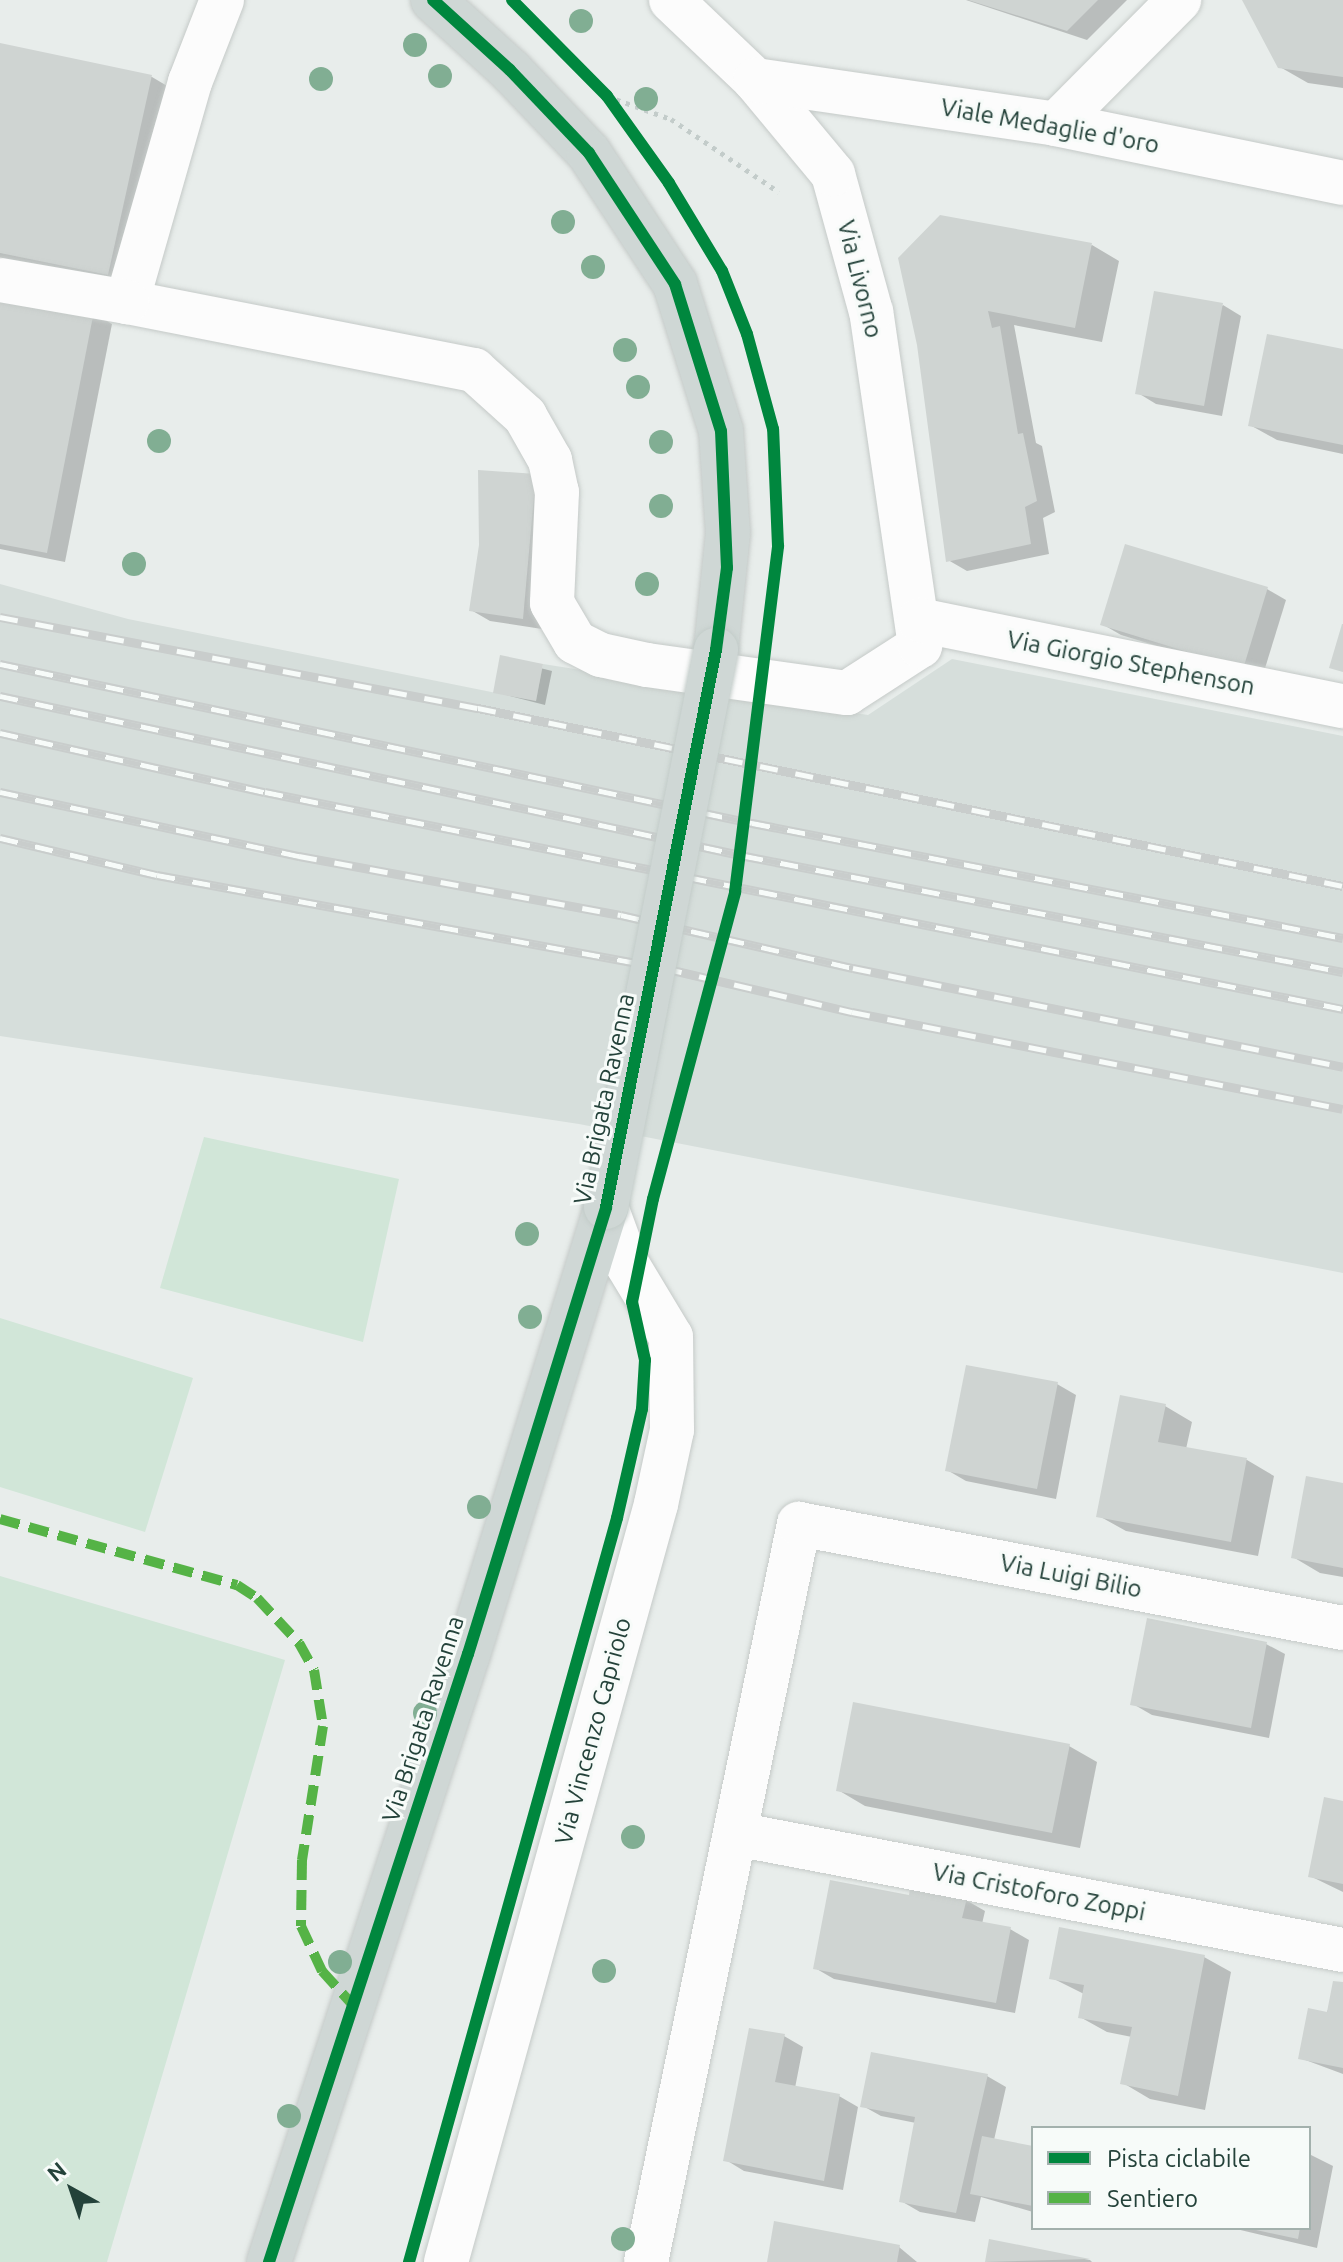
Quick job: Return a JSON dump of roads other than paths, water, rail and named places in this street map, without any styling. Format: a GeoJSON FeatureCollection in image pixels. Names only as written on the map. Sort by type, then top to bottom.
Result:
{"type":"FeatureCollection","features":[{"type":"Feature","properties":{"kind":"main road","name":"Via Brigata Ravenna"},"geometry":{"type":"LineString","coordinates":[[269,2262],[468,1654],[606,1207],[716,650],[728,545],[721,431],[675,284],[589,153],[510,70],[433,0]]}},
{"type":"Feature","properties":{"kind":"street"},"geometry":{"type":"LineString","coordinates":[[127,302],[190,82],[222,0]]}},
{"type":"Feature","properties":{"kind":"street","name":"Via Livorno"},"geometry":{"type":"LineString","coordinates":[[671,0],[755,80],[833,174],[871,312],[919,620]]}},
{"type":"Feature","properties":{"kind":"street"},"geometry":{"type":"LineString","coordinates":[[1056,124],[1179,0]]}},
{"type":"Feature","properties":{"kind":"street","name":"Viale Medaglie d'oro"},"geometry":{"type":"LineString","coordinates":[[755,80],[1056,124],[1343,183]]}},
{"type":"Feature","properties":{"kind":"street"},"geometry":{"type":"LineString","coordinates":[[0,280],[463,365],[482,375],[525,416],[544,445],[557,492],[552,603],[571,638],[592,652],[647,665],[843,693],[916,651],[919,620]]}},
{"type":"Feature","properties":{"kind":"street","name":"Via Giorgio Stephenson"},"geometry":{"type":"LineString","coordinates":[[919,620],[1343,706]]}},
{"type":"Feature","properties":{"kind":"street","name":"Via Vincenzo Capriolo"},"geometry":{"type":"LineString","coordinates":[[446,2262],[656,1504],[672,1430],[671,1337],[627,1264],[606,1207]]}},
{"type":"Feature","properties":{"kind":"street","name":"Via Luigi Bilio"},"geometry":{"type":"LineString","coordinates":[[736,1834],[799,1524],[1343,1628]]}},
{"type":"Feature","properties":{"kind":"street"},"geometry":{"type":"LineString","coordinates":[[646,2262],[736,1834]]}},
{"type":"Feature","properties":{"kind":"street","name":"Via Cristoforo Zoppi"},"geometry":{"type":"LineString","coordinates":[[736,1834],[1343,1950]]}},
{"type":"Feature","properties":{"kind":"railway"},"geometry":{"type":"LineString","coordinates":[[0,617],[478,708],[1343,886]]}},
{"type":"Feature","properties":{"kind":"railway"},"geometry":{"type":"LineString","coordinates":[[0,664],[752,823],[1343,938]]}},
{"type":"Feature","properties":{"kind":"railway"},"geometry":{"type":"LineString","coordinates":[[0,696],[745,856],[1343,972]]}},
{"type":"Feature","properties":{"kind":"railway"},"geometry":{"type":"LineString","coordinates":[[0,733],[265,792],[1343,1009]]}},
{"type":"Feature","properties":{"kind":"railway"},"geometry":{"type":"LineString","coordinates":[[0,792],[299,856],[621,915],[853,968],[1343,1067]]}},
{"type":"Feature","properties":{"kind":"railway"},"geometry":{"type":"LineString","coordinates":[[0,838],[157,875],[664,968],[852,1012],[1343,1109]]}}]}
